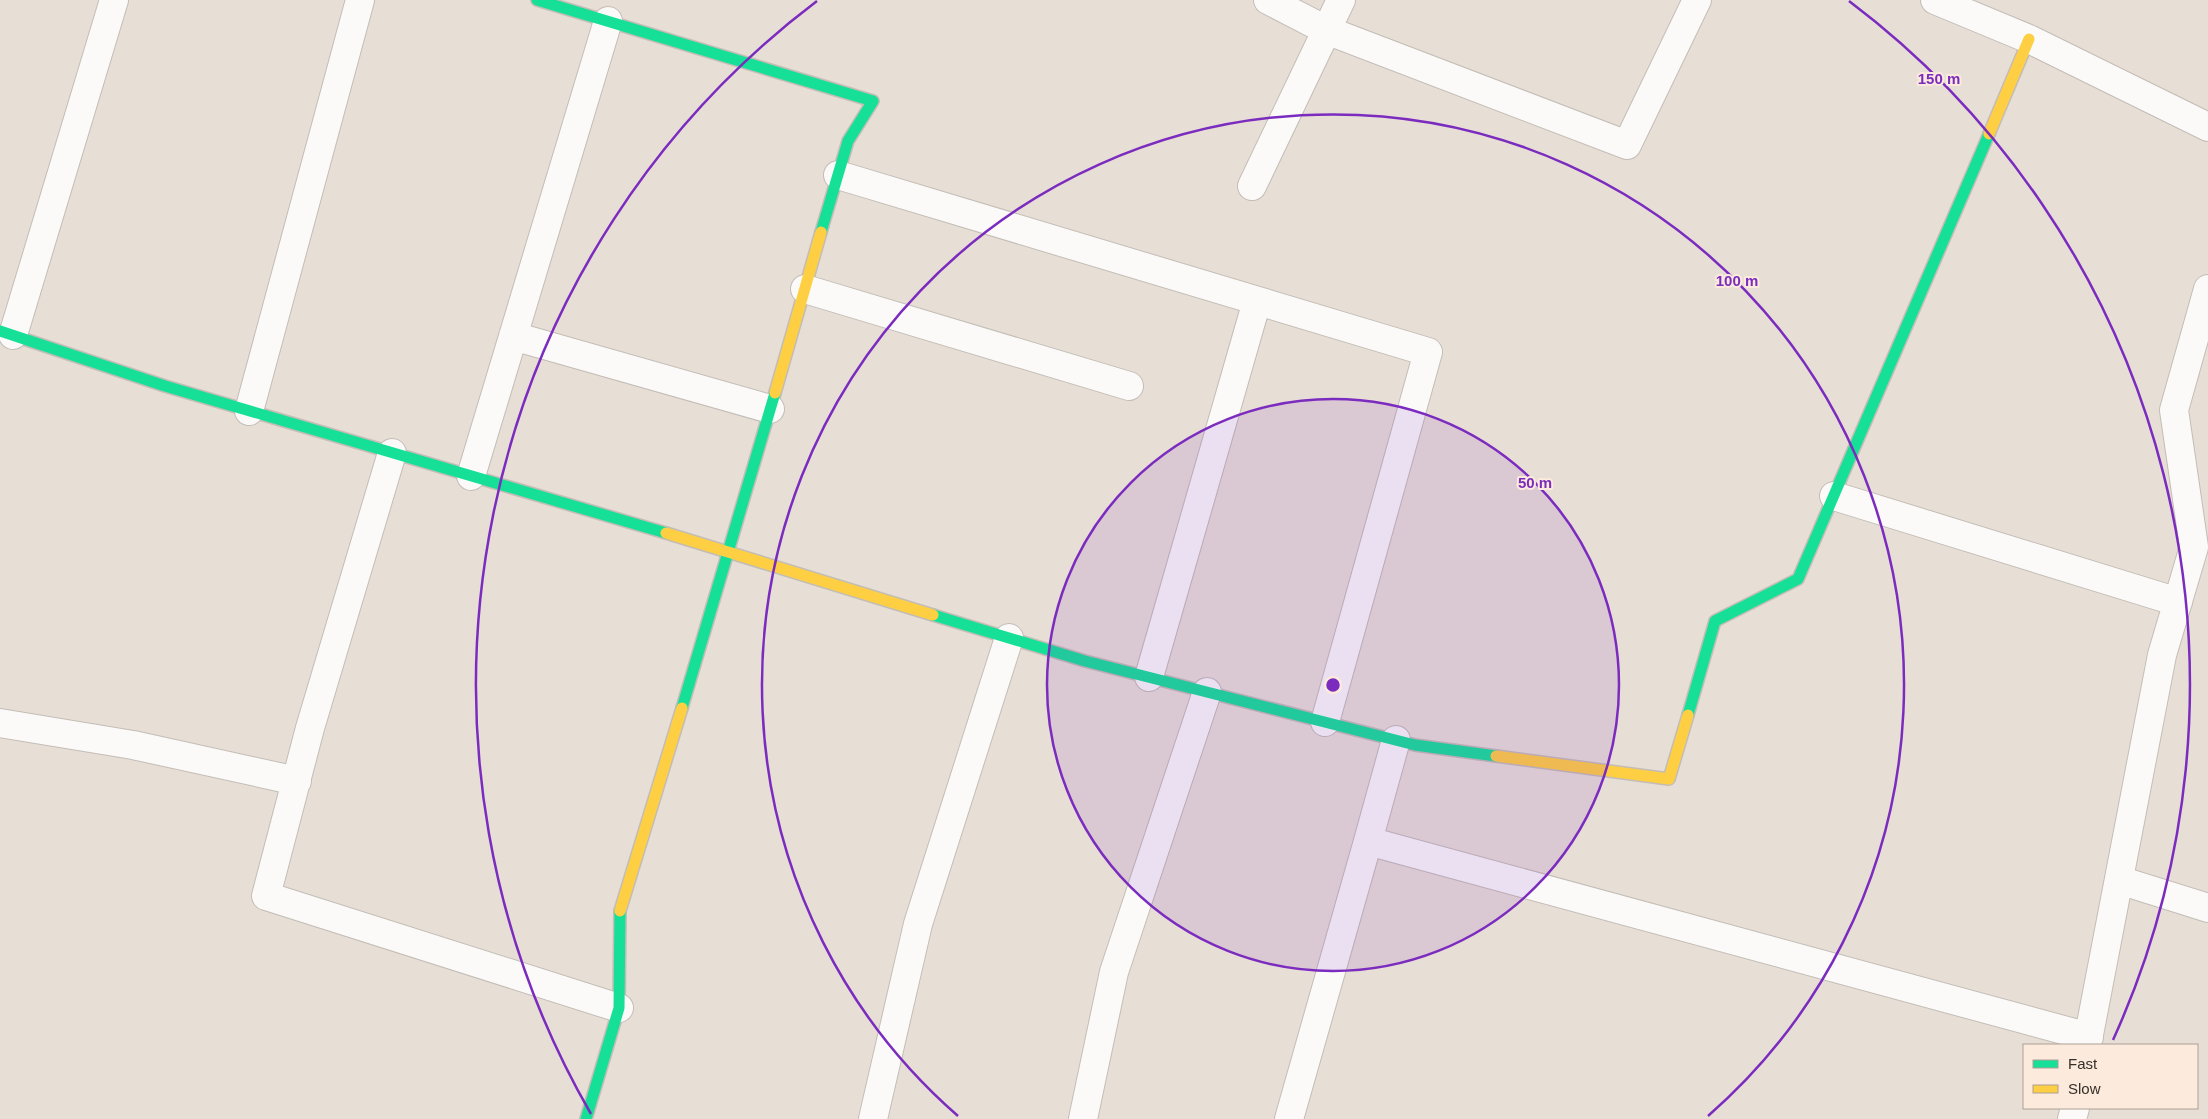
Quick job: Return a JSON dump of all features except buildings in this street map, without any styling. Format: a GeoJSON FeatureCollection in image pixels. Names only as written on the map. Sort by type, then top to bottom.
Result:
{"type":"FeatureCollection","features":[{"type":"Feature","properties":{"kind":"street"},"geometry":{"type":"LineString","coordinates":[[114,0],[7,333],[165,386],[729,552],[1085,661],[1415,745],[1669,779],[1715,621],[1798,579],[2029,38]]}},
{"type":"Feature","properties":{"kind":"street"},"geometry":{"type":"LineString","coordinates":[[249,411],[360,0]]}},
{"type":"Feature","properties":{"kind":"street"},"geometry":{"type":"LineString","coordinates":[[537,0],[873,102],[848,141],[729,552],[620,910],[619,1008],[586,1119]]}},
{"type":"Feature","properties":{"kind":"street"},"geometry":{"type":"LineString","coordinates":[[1268,0],[1326,30],[1627,144],[1697,0]]}},
{"type":"Feature","properties":{"kind":"street"},"geometry":{"type":"LineString","coordinates":[[1252,186],[1341,0]]}},
{"type":"Feature","properties":{"kind":"street"},"geometry":{"type":"LineString","coordinates":[[1935,0],[2029,38],[2208,128]]}},
{"type":"Feature","properties":{"kind":"street"},"geometry":{"type":"LineString","coordinates":[[471,476],[608,21]]}},
{"type":"Feature","properties":{"kind":"street"},"geometry":{"type":"LineString","coordinates":[[838,175],[1428,352],[1325,722]]}},
{"type":"Feature","properties":{"kind":"street"},"geometry":{"type":"LineString","coordinates":[[805,289],[1129,386]]}},
{"type":"Feature","properties":{"kind":"street"},"geometry":{"type":"LineString","coordinates":[[1368,842],[2088,1041],[2162,655],[2194,547],[2174,410],[2208,289]]}},
{"type":"Feature","properties":{"kind":"street"},"geometry":{"type":"LineString","coordinates":[[1150,677],[1257,300]]}},
{"type":"Feature","properties":{"kind":"street"},"geometry":{"type":"LineString","coordinates":[[513,336],[770,410]]}},
{"type":"Feature","properties":{"kind":"street"},"geometry":{"type":"LineString","coordinates":[[392,453],[312,718],[266,896],[619,1008]]}},
{"type":"Feature","properties":{"kind":"street"},"geometry":{"type":"LineString","coordinates":[[1834,496],[2178,602]]}},
{"type":"Feature","properties":{"kind":"street"},"geometry":{"type":"LineString","coordinates":[[873,1119],[918,924],[1009,638]]}},
{"type":"Feature","properties":{"kind":"street"},"geometry":{"type":"LineString","coordinates":[[1083,1119],[1114,972],[1207,692]]}},
{"type":"Feature","properties":{"kind":"street"},"geometry":{"type":"LineString","coordinates":[[0,723],[133,745],[297,781]]}},
{"type":"Feature","properties":{"kind":"street"},"geometry":{"type":"LineString","coordinates":[[1289,1119],[1396,740]]}},
{"type":"Feature","properties":{"kind":"street"},"geometry":{"type":"LineString","coordinates":[[2119,880],[2208,908]]}},
{"type":"Feature","properties":{"kind":"traffic: fast"},"geometry":{"type":"LineString","coordinates":[[537,0],[873,101],[848,141],[821,232]]}},
{"type":"Feature","properties":{"kind":"traffic: fast"},"geometry":{"type":"LineString","coordinates":[[1688,715],[1715,621],[1798,579],[1989,134]]}},
{"type":"Feature","properties":{"kind":"traffic: fast"},"geometry":{"type":"LineString","coordinates":[[0,331],[165,386],[666,533]]}},
{"type":"Feature","properties":{"kind":"traffic: fast"},"geometry":{"type":"LineString","coordinates":[[682,708],[775,393]]}},
{"type":"Feature","properties":{"kind":"traffic: fast"},"geometry":{"type":"LineString","coordinates":[[933,615],[1085,661],[1415,745],[1496,756]]}},
{"type":"Feature","properties":{"kind":"traffic: fast"},"geometry":{"type":"LineString","coordinates":[[586,1119],[619,1008],[620,911]]}},
{"type":"Feature","properties":{"kind":"traffic: slow"},"geometry":{"type":"LineString","coordinates":[[1989,134],[2029,39]]}},
{"type":"Feature","properties":{"kind":"traffic: slow"},"geometry":{"type":"LineString","coordinates":[[775,393],[821,232]]}},
{"type":"Feature","properties":{"kind":"traffic: slow"},"geometry":{"type":"LineString","coordinates":[[666,533],[933,615]]}},
{"type":"Feature","properties":{"kind":"traffic: slow"},"geometry":{"type":"LineString","coordinates":[[620,911],[682,708]]}},
{"type":"Feature","properties":{"kind":"traffic: slow"},"geometry":{"type":"LineString","coordinates":[[1496,756],[1669,779],[1688,715]]}}]}
